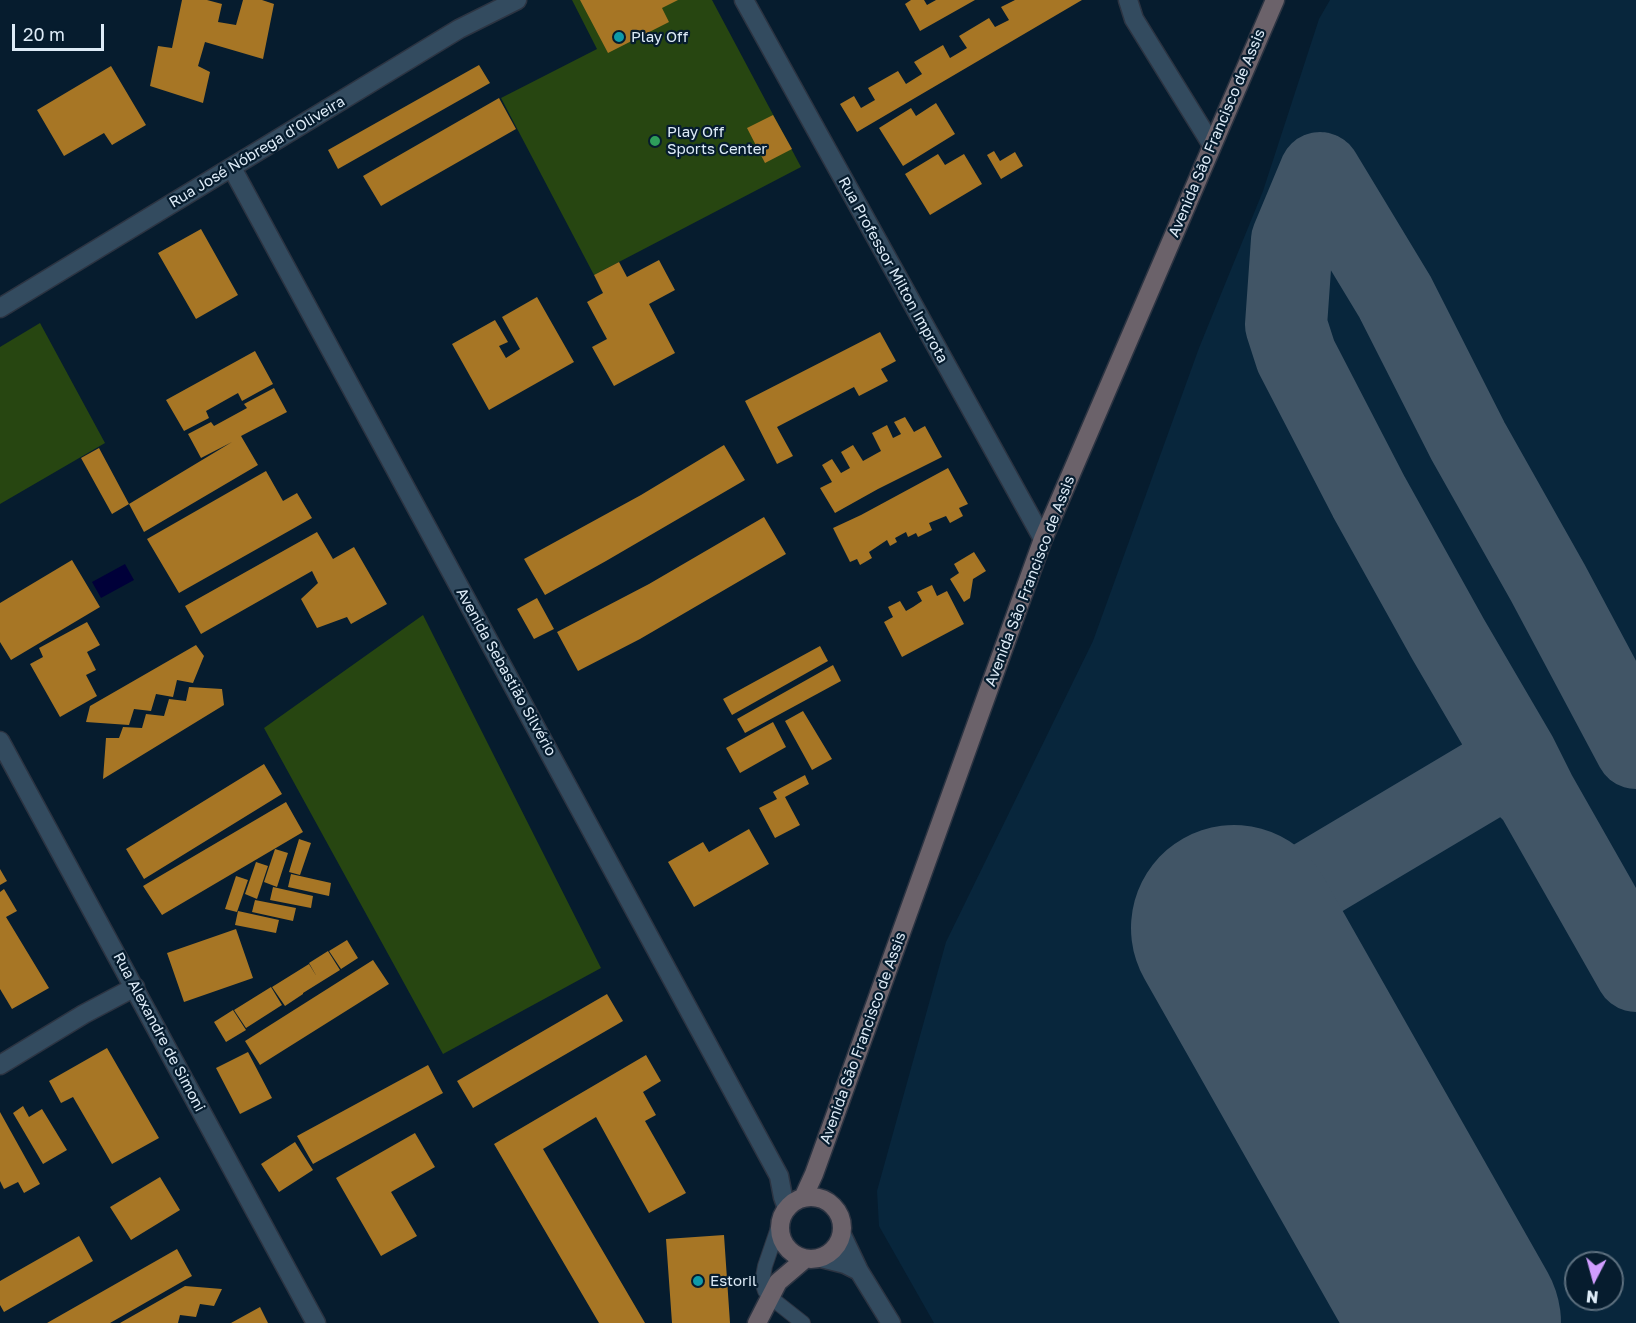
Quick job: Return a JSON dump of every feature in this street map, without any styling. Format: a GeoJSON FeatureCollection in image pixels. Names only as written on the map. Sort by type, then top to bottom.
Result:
{"type":"FeatureCollection","features":[{"type":"Feature","properties":{"kind":"street","name":"Rua José Nóbrega d'Oliveira"},"geometry":{"type":"LineString","coordinates":[[0,308],[459,28],[517,0]]}},
{"type":"Feature","properties":{"kind":"street","name":"Rua Professor Milton Improta"},"geometry":{"type":"LineString","coordinates":[[744,0],[1043,539]]}},
{"type":"Feature","properties":{"kind":"street"},"geometry":{"type":"LineString","coordinates":[[1128,0],[1134,19],[1212,145]]}},
{"type":"Feature","properties":{"kind":"street","name":"Avenida São Francisco de Assis"},"geometry":{"type":"LineString","coordinates":[[798,1205],[814,1174],[1043,539],[1275,0]]}},
{"type":"Feature","properties":{"kind":"street","name":"Avenida Sebastião Silvério"},"geometry":{"type":"LineString","coordinates":[[232,168],[779,1176],[792,1182],[798,1205]]}},
{"type":"Feature","properties":{"kind":"street","name":"Rua Alexandre de Simoni"},"geometry":{"type":"LineString","coordinates":[[0,741],[316,1323]]}},
{"type":"Feature","properties":{"kind":"street"},"geometry":{"type":"LineString","coordinates":[[0,1065],[84,1014],[135,987]]}},
{"type":"Feature","properties":{"kind":"street"},"geometry":{"type":"LineString","coordinates":[[757,1323],[778,1282],[813,1258],[835,1250],[842,1235],[842,1218],[832,1205],[798,1205],[782,1239],[791,1252],[813,1258],[845,1264],[859,1271]]}},
{"type":"Feature","properties":{"kind":"street"},"geometry":{"type":"LineString","coordinates":[[842,1235],[859,1271],[891,1323]]}},
{"type":"Feature","properties":{"kind":"lane"},"geometry":{"type":"LineString","coordinates":[[798,1205],[765,1266],[762,1282],[770,1297],[803,1323]]}},
{"type":"Feature","properties":{"kind":"shaded area"},"geometry":{"type":"Polygon","coordinates":[[[1330,0],[1636,0],[1636,1323],[934,1323],[879,1226],[877,1191],[946,942],[1093,641],[1199,348],[1263,191],[1319,19],[1330,0]]]}},
{"type":"Feature","properties":{"kind":"shaded area"},"geometry":{"type":"Polygon","coordinates":[[[125,564],[134,580],[101,598],[92,582],[125,564]]]}},
{"type":"Feature","properties":{"kind":"green space","name":"Play Off Sports Center"},"geometry":{"type":"Polygon","coordinates":[[[572,0],[712,0],[801,167],[594,275],[501,98],[597,49],[572,0]]]}},
{"type":"Feature","properties":{"kind":"green space"},"geometry":{"type":"Polygon","coordinates":[[[40,323],[105,443],[0,504],[0,347],[40,323]]]}},
{"type":"Feature","properties":{"kind":"green space"},"geometry":{"type":"Polygon","coordinates":[[[423,615],[601,968],[443,1054],[264,728],[423,615]]]}},
{"type":"Feature","properties":{"kind":"building"},"geometry":{"type":"Polygon","coordinates":[[[182,0],[207,0],[222,4],[218,22],[236,25],[243,0],[262,0],[274,4],[263,59],[205,42],[198,66],[210,72],[203,103],[150,86],[158,46],[172,48],[182,0]]]}},
{"type":"Feature","properties":{"kind":"building","name":"Play Off"},"geometry":{"type":"Polygon","coordinates":[[[580,0],[678,0],[662,8],[669,22],[608,53],[580,0]]]}},
{"type":"Feature","properties":{"kind":"building"},"geometry":{"type":"Polygon","coordinates":[[[911,0],[924,0],[927,5],[936,0],[975,0],[920,31],[905,4],[911,0]]]}},
{"type":"Feature","properties":{"kind":"building"},"geometry":{"type":"Polygon","coordinates":[[[1015,0],[1082,0],[857,132],[840,104],[854,96],[861,108],[875,100],[868,88],[898,71],[906,84],[922,74],[914,62],[943,45],[950,58],[967,48],[959,36],[989,18],[995,27],[1009,20],[1001,7],[1015,0]]]}},
{"type":"Feature","properties":{"kind":"building"},"geometry":{"type":"Polygon","coordinates":[[[479,65],[490,83],[338,169],[328,150],[479,65]]]}},
{"type":"Feature","properties":{"kind":"building"},"geometry":{"type":"Polygon","coordinates":[[[111,66],[146,125],[112,145],[104,133],[64,156],[37,110],[111,66]]]}},
{"type":"Feature","properties":{"kind":"building"},"geometry":{"type":"Polygon","coordinates":[[[499,98],[516,129],[381,206],[363,176],[499,98]]]}},
{"type":"Feature","properties":{"kind":"building"},"geometry":{"type":"Polygon","coordinates":[[[936,103],[955,134],[903,166],[879,128],[911,108],[916,116],[936,103]]]}},
{"type":"Feature","properties":{"kind":"building"},"geometry":{"type":"Polygon","coordinates":[[[773,115],[792,149],[765,163],[747,128],[773,115]]]}},
{"type":"Feature","properties":{"kind":"building"},"geometry":{"type":"Polygon","coordinates":[[[994,151],[1000,161],[1015,152],[1023,166],[1001,179],[987,155],[994,151]]]}},
{"type":"Feature","properties":{"kind":"building"},"geometry":{"type":"Polygon","coordinates":[[[938,154],[945,165],[964,154],[982,184],[930,215],[905,174],[938,154]]]}},
{"type":"Feature","properties":{"kind":"building"},"geometry":{"type":"Polygon","coordinates":[[[201,229],[238,295],[196,319],[158,253],[201,229]]]}},
{"type":"Feature","properties":{"kind":"building"},"geometry":{"type":"Polygon","coordinates":[[[659,260],[675,290],[649,304],[675,353],[614,386],[592,347],[607,339],[587,302],[603,293],[594,275],[619,262],[627,277],[659,260]]]}},
{"type":"Feature","properties":{"kind":"building"},"geometry":{"type":"Polygon","coordinates":[[[537,297],[574,362],[489,410],[452,344],[495,320],[508,342],[499,346],[506,358],[520,349],[502,317],[537,297]]]}},
{"type":"Feature","properties":{"kind":"building"},"geometry":{"type":"Polygon","coordinates":[[[880,332],[896,361],[881,369],[888,381],[859,396],[854,387],[777,427],[793,456],[777,464],[745,401],[880,332]]]}},
{"type":"Feature","properties":{"kind":"building"},"geometry":{"type":"Polygon","coordinates":[[[255,351],[273,384],[242,401],[238,393],[206,411],[209,418],[184,431],[166,400],[255,351]]]}},
{"type":"Feature","properties":{"kind":"building"},"geometry":{"type":"Polygon","coordinates":[[[274,388],[287,412],[241,436],[258,465],[144,532],[129,504],[232,442],[201,458],[188,434],[211,422],[214,426],[247,408],[244,404],[274,388]]]}},
{"type":"Feature","properties":{"kind":"building"},"geometry":{"type":"Polygon","coordinates":[[[905,417],[914,432],[925,426],[942,457],[835,513],[820,488],[832,482],[822,465],[832,459],[841,473],[850,468],[841,452],[853,445],[863,461],[881,451],[872,433],[887,425],[893,438],[901,434],[894,422],[905,417]]]}},
{"type":"Feature","properties":{"kind":"building"},"geometry":{"type":"Polygon","coordinates":[[[724,445],[745,480],[545,595],[524,559],[641,495],[724,445]]]}},
{"type":"Feature","properties":{"kind":"building"},"geometry":{"type":"Polygon","coordinates":[[[99,448],[129,504],[112,514],[81,458],[99,448]]]}},
{"type":"Feature","properties":{"kind":"building"},"geometry":{"type":"Polygon","coordinates":[[[948,468],[968,504],[959,508],[963,516],[950,523],[946,516],[929,523],[932,530],[918,537],[916,533],[908,537],[906,532],[895,538],[897,542],[890,546],[887,540],[869,552],[872,558],[860,565],[857,559],[850,562],[833,528],[948,468]]]}},
{"type":"Feature","properties":{"kind":"building"},"geometry":{"type":"Polygon","coordinates":[[[266,471],[283,501],[297,493],[312,518],[179,593],[147,539],[266,471]]]}},
{"type":"Feature","properties":{"kind":"building"},"geometry":{"type":"Polygon","coordinates":[[[764,517],[786,554],[640,639],[578,671],[557,632],[649,584],[764,517]]]}},
{"type":"Feature","properties":{"kind":"building"},"geometry":{"type":"Polygon","coordinates":[[[317,532],[333,559],[354,547],[387,604],[351,624],[347,617],[317,628],[301,599],[318,583],[312,571],[201,634],[185,606],[317,532]]]}},
{"type":"Feature","properties":{"kind":"building"},"geometry":{"type":"Polygon","coordinates":[[[974,552],[986,571],[973,579],[970,598],[964,602],[950,579],[959,573],[954,564],[974,552]]]}},
{"type":"Feature","properties":{"kind":"building"},"geometry":{"type":"Polygon","coordinates":[[[72,560],[100,607],[11,660],[0,642],[0,603],[72,560]]]}},
{"type":"Feature","properties":{"kind":"building"},"geometry":{"type":"Polygon","coordinates":[[[932,585],[937,596],[947,591],[964,624],[902,657],[884,622],[893,617],[888,607],[900,601],[906,611],[922,601],[917,592],[932,585]]]}},
{"type":"Feature","properties":{"kind":"building"},"geometry":{"type":"Polygon","coordinates":[[[537,598],[554,629],[534,639],[517,609],[537,598]]]}},
{"type":"Feature","properties":{"kind":"building"},"geometry":{"type":"Polygon","coordinates":[[[87,622],[100,645],[87,652],[96,670],[86,675],[97,696],[60,717],[30,664],[43,657],[39,648],[87,622]]]}},
{"type":"Feature","properties":{"kind":"building"},"geometry":{"type":"Polygon","coordinates":[[[196,645],[204,656],[193,683],[177,680],[173,697],[156,694],[151,711],[134,709],[129,725],[86,722],[90,706],[196,645]]]}},
{"type":"Feature","properties":{"kind":"building"},"geometry":{"type":"Polygon","coordinates":[[[820,646],[828,661],[732,715],[723,699],[820,646]]]}},
{"type":"Feature","properties":{"kind":"building"},"geometry":{"type":"Polygon","coordinates":[[[833,665],[841,681],[745,733],[737,719],[833,665]]]}},
{"type":"Feature","properties":{"kind":"building"},"geometry":{"type":"Polygon","coordinates":[[[189,687],[222,689],[224,705],[103,779],[106,738],[119,738],[123,727],[142,728],[146,714],[164,716],[169,699],[186,701],[189,687]]]}},
{"type":"Feature","properties":{"kind":"building"},"geometry":{"type":"Polygon","coordinates":[[[803,711],[832,759],[812,770],[785,721],[803,711]]]}},
{"type":"Feature","properties":{"kind":"building"},"geometry":{"type":"Polygon","coordinates":[[[773,722],[786,747],[740,773],[726,748],[773,722]]]}},
{"type":"Feature","properties":{"kind":"building"},"geometry":{"type":"Polygon","coordinates":[[[264,764],[282,794],[144,879],[126,849],[264,764]]]}},
{"type":"Feature","properties":{"kind":"building"},"geometry":{"type":"Polygon","coordinates":[[[805,775],[809,784],[785,797],[800,825],[775,838],[759,808],[777,799],[773,792],[805,775]]]}},
{"type":"Feature","properties":{"kind":"building"},"geometry":{"type":"Polygon","coordinates":[[[286,802],[303,832],[162,915],[143,886],[286,802]]]}},
{"type":"Feature","properties":{"kind":"building"},"geometry":{"type":"Polygon","coordinates":[[[749,829],[769,864],[694,907],[668,862],[703,842],[709,852],[749,829]]]}},
{"type":"Feature","properties":{"kind":"building"},"geometry":{"type":"Polygon","coordinates":[[[299,839],[311,843],[300,875],[289,872],[299,839]]]}},
{"type":"Feature","properties":{"kind":"building"},"geometry":{"type":"Polygon","coordinates":[[[275,849],[288,853],[277,887],[264,882],[275,849]]]}},
{"type":"Feature","properties":{"kind":"building"},"geometry":{"type":"Polygon","coordinates":[[[256,862],[268,866],[257,899],[245,894],[256,862]]]}},
{"type":"Feature","properties":{"kind":"building"},"geometry":{"type":"Polygon","coordinates":[[[0,869],[7,881],[0,885],[0,869]]]}},
{"type":"Feature","properties":{"kind":"building"},"geometry":{"type":"Polygon","coordinates":[[[291,874],[331,883],[329,896],[288,887],[291,874]]]}},
{"type":"Feature","properties":{"kind":"building"},"geometry":{"type":"Polygon","coordinates":[[[236,876],[248,880],[237,912],[225,909],[236,876]]]}},
{"type":"Feature","properties":{"kind":"building"},"geometry":{"type":"Polygon","coordinates":[[[273,887],[313,896],[311,908],[270,900],[273,887]]]}},
{"type":"Feature","properties":{"kind":"building"},"geometry":{"type":"Polygon","coordinates":[[[4,889],[17,911],[6,917],[49,988],[12,1009],[0,989],[0,892],[4,889]]]}},
{"type":"Feature","properties":{"kind":"building"},"geometry":{"type":"Polygon","coordinates":[[[255,900],[296,908],[293,921],[252,912],[255,900]]]}},
{"type":"Feature","properties":{"kind":"building"},"geometry":{"type":"Polygon","coordinates":[[[238,911],[279,920],[276,933],[235,925],[238,911]]]}},
{"type":"Feature","properties":{"kind":"building"},"geometry":{"type":"Polygon","coordinates":[[[236,929],[253,978],[184,1002],[167,953],[236,929]]]}},
{"type":"Feature","properties":{"kind":"building"},"geometry":{"type":"Polygon","coordinates":[[[347,940],[358,958],[341,969],[329,951],[347,940]]]}},
{"type":"Feature","properties":{"kind":"building"},"geometry":{"type":"Polygon","coordinates":[[[328,951],[340,970],[285,1006],[272,987],[309,964],[317,977],[309,963],[328,951]]]}},
{"type":"Feature","properties":{"kind":"building"},"geometry":{"type":"Polygon","coordinates":[[[373,960],[389,984],[260,1065],[245,1041],[373,960]]]}},
{"type":"Feature","properties":{"kind":"building"},"geometry":{"type":"Polygon","coordinates":[[[271,987],[282,1005],[246,1028],[234,1010],[271,987]]]}},
{"type":"Feature","properties":{"kind":"building"},"geometry":{"type":"Polygon","coordinates":[[[607,994],[623,1021],[473,1108],[457,1081],[607,994]]]}},
{"type":"Feature","properties":{"kind":"building"},"geometry":{"type":"Polygon","coordinates":[[[233,1010],[246,1030],[226,1042],[214,1022],[233,1010]]]}},
{"type":"Feature","properties":{"kind":"building"},"geometry":{"type":"Polygon","coordinates":[[[107,1048],[159,1138],[112,1164],[73,1097],[61,1103],[49,1081],[107,1048]]]}},
{"type":"Feature","properties":{"kind":"building"},"geometry":{"type":"Polygon","coordinates":[[[248,1052],[272,1098],[240,1114],[216,1068],[248,1052]]]}},
{"type":"Feature","properties":{"kind":"building"},"geometry":{"type":"Polygon","coordinates":[[[646,1055],[661,1081],[643,1092],[656,1115],[645,1121],[686,1193],[649,1213],[596,1117],[543,1149],[645,1323],[599,1323],[494,1144],[646,1055]]]}},
{"type":"Feature","properties":{"kind":"building"},"geometry":{"type":"Polygon","coordinates":[[[428,1065],[443,1093],[313,1164],[297,1136],[428,1065]]]}},
{"type":"Feature","properties":{"kind":"building"},"geometry":{"type":"Polygon","coordinates":[[[23,1106],[29,1117],[42,1109],[67,1150],[43,1164],[13,1113],[23,1106]]]}},
{"type":"Feature","properties":{"kind":"building"},"geometry":{"type":"Polygon","coordinates":[[[0,1112],[40,1184],[24,1193],[18,1182],[4,1189],[0,1181],[0,1112]]]}},
{"type":"Feature","properties":{"kind":"building"},"geometry":{"type":"Polygon","coordinates":[[[415,1133],[435,1167],[391,1192],[417,1236],[381,1256],[336,1178],[415,1133]]]}},
{"type":"Feature","properties":{"kind":"building"},"geometry":{"type":"Polygon","coordinates":[[[295,1142],[313,1170],[279,1192],[261,1164],[295,1142]]]}},
{"type":"Feature","properties":{"kind":"building"},"geometry":{"type":"Polygon","coordinates":[[[160,1177],[180,1210],[131,1240],[110,1207],[160,1177]]]}},
{"type":"Feature","properties":{"kind":"building","name":"Estoril"},"geometry":{"type":"Polygon","coordinates":[[[724,1235],[730,1323],[672,1323],[666,1239],[724,1235]]]}},
{"type":"Feature","properties":{"kind":"building"},"geometry":{"type":"Polygon","coordinates":[[[79,1236],[93,1261],[4,1312],[0,1305],[0,1281],[79,1236]]]}},
{"type":"Feature","properties":{"kind":"building"},"geometry":{"type":"Polygon","coordinates":[[[177,1249],[192,1276],[110,1323],[47,1323],[177,1249]]]}},
{"type":"Feature","properties":{"kind":"building"},"geometry":{"type":"Polygon","coordinates":[[[185,1286],[222,1289],[214,1306],[200,1304],[196,1317],[180,1315],[178,1323],[120,1323],[185,1286]]]}},
{"type":"Feature","properties":{"kind":"building"},"geometry":{"type":"Polygon","coordinates":[[[260,1307],[268,1323],[231,1323],[260,1307]]]}},
{"type":"Feature","properties":{"kind":"taxiway"},"geometry":{"type":"LineString","coordinates":[[1320,173],[1292,240],[1286,325],[1296,356],[1369,497],[1636,971]]}},
{"type":"Feature","properties":{"kind":"taxiway"},"geometry":{"type":"LineString","coordinates":[[1320,173],[1395,297],[1468,441],[1548,583],[1636,748]]}},
{"type":"Feature","properties":{"kind":"taxiway"},"geometry":{"type":"LineString","coordinates":[[1234,928],[1496,772],[1507,773],[1523,782],[1536,795]]}},
{"type":"Feature","properties":{"kind":"runway"},"geometry":{"type":"LineString","coordinates":[[1234,928],[1458,1323]]}},
{"type":"Feature","properties":{"kind":"place","name":"Play Off"},"geometry":{"type":"Point","coordinates":[619,37]}},
{"type":"Feature","properties":{"kind":"place","name":"Play Off Sports Center"},"geometry":{"type":"Point","coordinates":[655,141]}},
{"type":"Feature","properties":{"kind":"place","name":"Estoril"},"geometry":{"type":"Point","coordinates":[698,1281]}}]}
